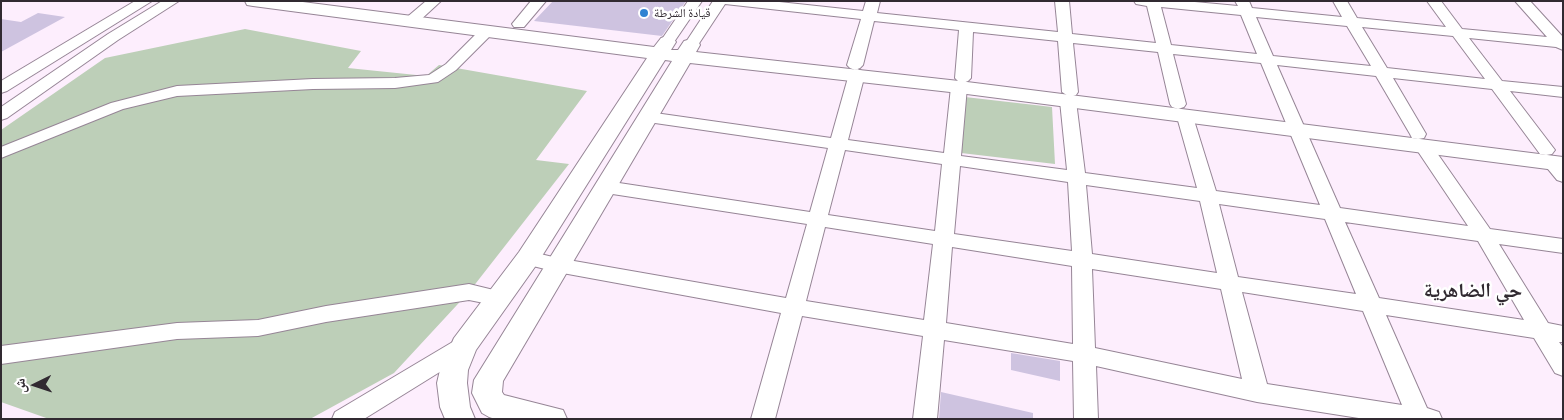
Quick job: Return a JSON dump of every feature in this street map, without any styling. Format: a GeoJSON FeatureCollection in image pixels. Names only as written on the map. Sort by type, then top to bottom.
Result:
{"type":"FeatureCollection","features":[{"type":"Feature","properties":{"kind":"main road"},"geometry":{"type":"LineString","coordinates":[[253,1],[422,12],[486,32],[676,49],[856,70],[1421,141],[1557,161]]}},
{"type":"Feature","properties":{"kind":"main road"},"geometry":{"type":"LineString","coordinates":[[331,1],[519,24],[676,49]]}},
{"type":"Feature","properties":{"kind":"main road"},"geometry":{"type":"LineString","coordinates":[[552,419],[500,408],[489,399],[487,393],[489,380],[648,117],[676,49]]}},
{"type":"Feature","properties":{"kind":"main road"},"geometry":{"type":"LineString","coordinates":[[489,399],[460,419],[455,407],[452,383],[454,370],[464,346],[676,49]]}},
{"type":"Feature","properties":{"kind":"street"},"geometry":{"type":"LineString","coordinates":[[1,88],[145,1]]}},
{"type":"Feature","properties":{"kind":"street"},"geometry":{"type":"LineString","coordinates":[[1,115],[113,37],[172,1]]}},
{"type":"Feature","properties":{"kind":"street"},"geometry":{"type":"LineString","coordinates":[[519,24],[539,1]]}},
{"type":"Feature","properties":{"kind":"street"},"geometry":{"type":"LineString","coordinates":[[676,49],[695,1]]}},
{"type":"Feature","properties":{"kind":"street"},"geometry":{"type":"LineString","coordinates":[[676,49],[720,1]]}},
{"type":"Feature","properties":{"kind":"street"},"geometry":{"type":"LineString","coordinates":[[730,1],[1563,92]]}},
{"type":"Feature","properties":{"kind":"street"},"geometry":{"type":"LineString","coordinates":[[763,419],[838,144],[873,1]]}},
{"type":"Feature","properties":{"kind":"street"},"geometry":{"type":"LineString","coordinates":[[1062,1],[1082,260],[1086,419]]}},
{"type":"Feature","properties":{"kind":"street"},"geometry":{"type":"LineString","coordinates":[[1340,1],[1421,141],[1484,235],[1563,367]]}},
{"type":"Feature","properties":{"kind":"street"},"geometry":{"type":"LineString","coordinates":[[1434,1],[1557,161]]}},
{"type":"Feature","properties":{"kind":"street"},"geometry":{"type":"LineString","coordinates":[[1522,1],[1562,44]]}},
{"type":"Feature","properties":{"kind":"street"},"geometry":{"type":"LineString","coordinates":[[1257,392],[1208,196],[1149,2],[1244,6],[1352,22],[1562,44]]}},
{"type":"Feature","properties":{"kind":"street"},"geometry":{"type":"LineString","coordinates":[[1244,6],[1332,214],[1425,418]]}},
{"type":"Feature","properties":{"kind":"street"},"geometry":{"type":"LineString","coordinates":[[925,419],[966,27]]}},
{"type":"Feature","properties":{"kind":"street"},"geometry":{"type":"LineString","coordinates":[[1,152],[117,106],[176,91],[313,84],[395,83],[433,79],[451,67],[486,32]]}},
{"type":"Feature","properties":{"kind":"street"},"geometry":{"type":"LineString","coordinates":[[648,117],[1563,246]]}},
{"type":"Feature","properties":{"kind":"street"},"geometry":{"type":"LineString","coordinates":[[606,187],[1563,334]]}},
{"type":"Feature","properties":{"kind":"street"},"geometry":{"type":"LineString","coordinates":[[528,258],[794,307],[1083,354],[1257,392],[1425,418]]}},
{"type":"Feature","properties":{"kind":"street"},"geometry":{"type":"LineString","coordinates":[[1,355],[177,331],[258,328],[326,314],[468,292],[499,298]]}},
{"type":"Feature","properties":{"kind":"street"},"geometry":{"type":"LineString","coordinates":[[344,419],[464,346]]}},
{"type":"Feature","properties":{"kind":"green space"},"geometry":{"type":"Polygon","coordinates":[[[245,29],[361,51],[348,68],[426,76],[439,65],[587,91],[536,160],[569,164],[469,292],[394,373],[310,419],[49,419],[1,402],[1,130],[105,58],[245,29]]]}},
{"type":"Feature","properties":{"kind":"green space"},"geometry":{"type":"Polygon","coordinates":[[[965,97],[1052,107],[1055,164],[961,153],[965,97]]]}},
{"type":"Feature","properties":{"kind":"building"},"geometry":{"type":"Polygon","coordinates":[[[553,1],[686,1],[662,36],[534,21],[553,1]]]}},
{"type":"Feature","properties":{"kind":"building"},"geometry":{"type":"Polygon","coordinates":[[[38,13],[65,17],[1,52],[1,19],[21,22],[38,13]]]}},
{"type":"Feature","properties":{"kind":"building"},"geometry":{"type":"Polygon","coordinates":[[[1011,353],[1060,361],[1060,381],[1011,370],[1011,353]]]}},
{"type":"Feature","properties":{"kind":"building"},"geometry":{"type":"Polygon","coordinates":[[[941,392],[1033,413],[1033,419],[939,419],[941,392]]]}},
{"type":"Feature","properties":{"kind":"place","name":"قيادة الشرطة"},"geometry":{"type":"Point","coordinates":[644,13]}},
{"type":"Feature","properties":{"kind":"district","name":"حي الضاهرية"},"geometry":{"type":"Point","coordinates":[1473,291]}}]}
